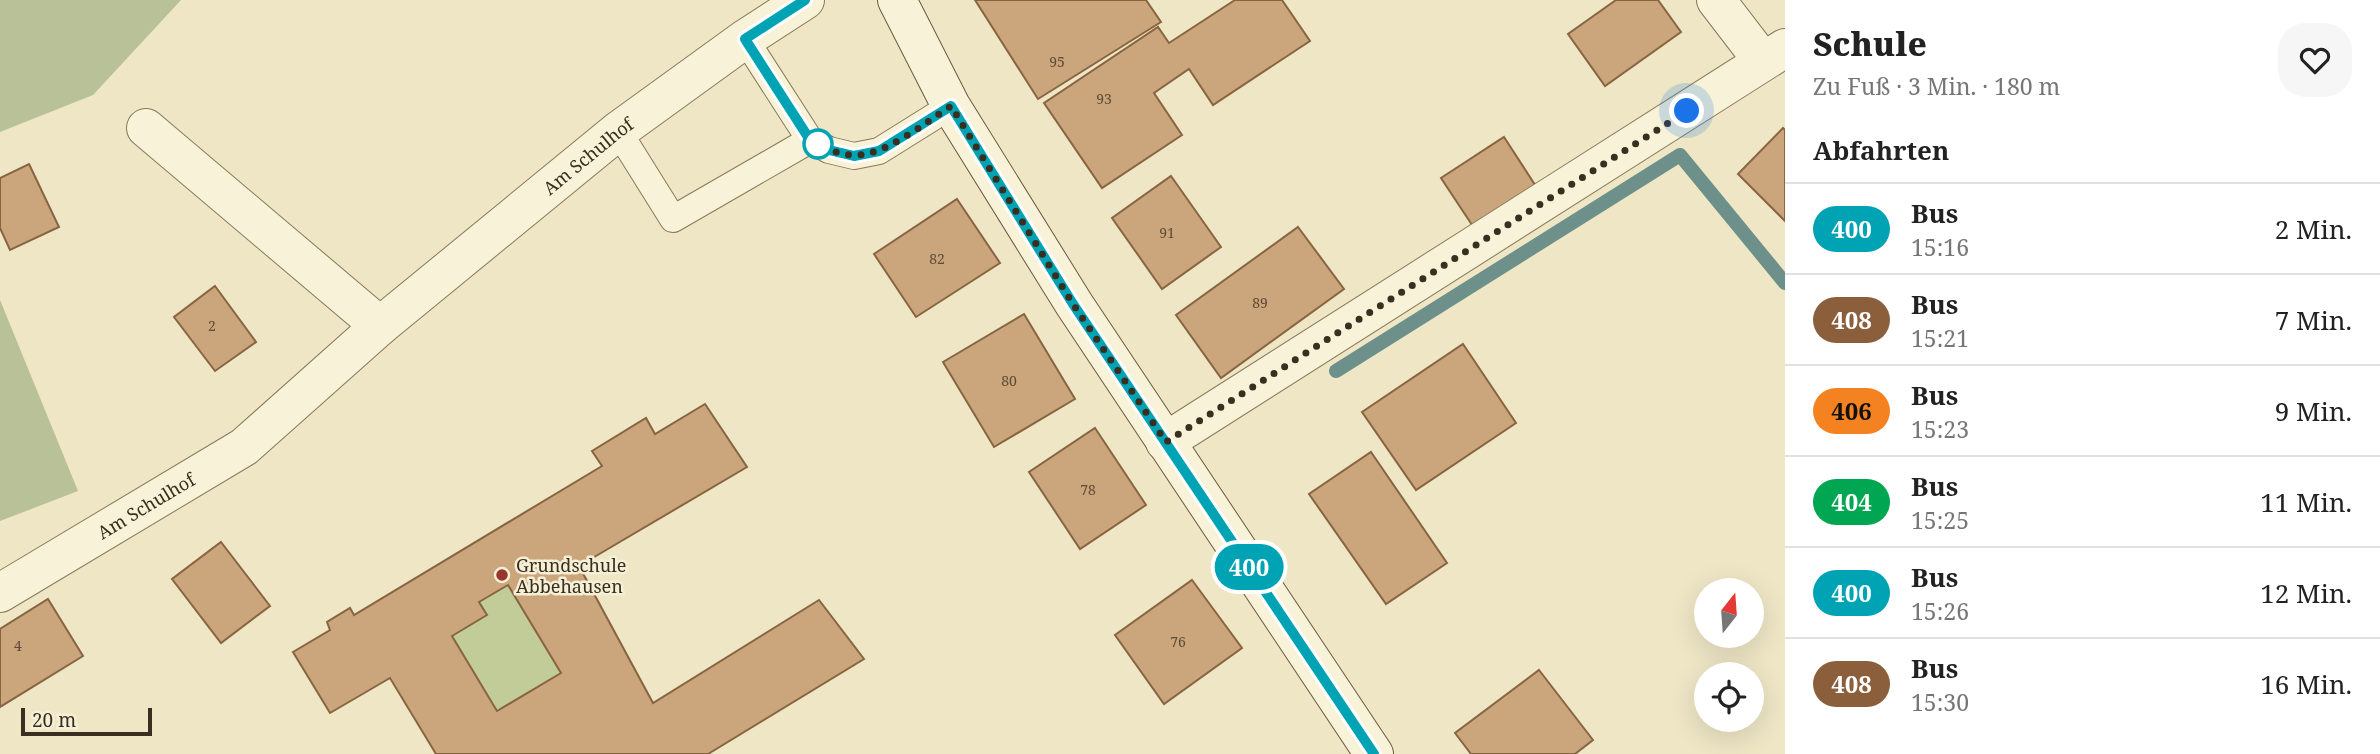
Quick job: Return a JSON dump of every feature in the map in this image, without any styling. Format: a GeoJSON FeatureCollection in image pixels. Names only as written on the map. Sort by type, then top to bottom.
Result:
{"type":"FeatureCollection","features":[{"type":"Feature","properties":{"kind":"street","name":"Am Schulhof"},"geometry":{"type":"LineString","coordinates":[[0,593],[244,447],[380,326],[618,131],[745,39],[805,0]]}},
{"type":"Feature","properties":{"kind":"street"},"geometry":{"type":"LineString","coordinates":[[897,0],[951,106],[1073,304],[1374,754]]}},
{"type":"Feature","properties":{"kind":"street"},"geometry":{"type":"LineString","coordinates":[[1166,442],[1773,54],[1716,0]]}},
{"type":"Feature","properties":{"kind":"street"},"geometry":{"type":"LineString","coordinates":[[146,128],[380,326]]}},
{"type":"Feature","properties":{"kind":"lane"},"geometry":{"type":"LineString","coordinates":[[745,39],[810,140],[829,150],[854,156],[879,151],[951,106]]}},
{"type":"Feature","properties":{"kind":"lane"},"geometry":{"type":"LineString","coordinates":[[618,131],[673,219],[810,140]]}},
{"type":"Feature","properties":{"kind":"green space"},"geometry":{"type":"Polygon","coordinates":[[[0,0],[181,0],[93,95],[0,132],[0,0]]]}},
{"type":"Feature","properties":{"kind":"green space"},"geometry":{"type":"Polygon","coordinates":[[[0,300],[78,491],[0,521],[0,300]]]}},
{"type":"Feature","properties":{"kind":"green space"},"geometry":{"type":"Polygon","coordinates":[[[508,585],[561,673],[497,711],[452,636],[487,615],[479,602],[508,585]]]}},
{"type":"Feature","properties":{"kind":"building"},"geometry":{"type":"Polygon","coordinates":[[[975,0],[1146,0],[1161,22],[1038,99],[975,0]]]}},
{"type":"Feature","properties":{"kind":"building"},"geometry":{"type":"Polygon","coordinates":[[[1235,0],[1282,0],[1310,41],[1213,105],[1189,69],[1154,93],[1182,135],[1102,188],[1044,103],[1158,27],[1169,43],[1235,0]]]}},
{"type":"Feature","properties":{"kind":"building"},"geometry":{"type":"Polygon","coordinates":[[[1616,0],[1658,0],[1681,32],[1605,86],[1568,34],[1616,0]]]}},
{"type":"Feature","properties":{"kind":"building"},"geometry":{"type":"Polygon","coordinates":[[[1783,128],[1785,130],[1785,221],[1738,174],[1783,128]]]}},
{"type":"Feature","properties":{"kind":"building"},"geometry":{"type":"Polygon","coordinates":[[[1504,137],[1539,191],[1476,231],[1441,178],[1504,137]]]}},
{"type":"Feature","properties":{"kind":"building"},"geometry":{"type":"Polygon","coordinates":[[[29,164],[59,227],[10,250],[0,228],[0,178],[29,164]]]}},
{"type":"Feature","properties":{"kind":"building"},"geometry":{"type":"Polygon","coordinates":[[[1171,176],[1221,247],[1162,289],[1112,218],[1171,176]]]}},
{"type":"Feature","properties":{"kind":"building"},"geometry":{"type":"Polygon","coordinates":[[[957,199],[1000,263],[916,317],[874,254],[957,199]]]}},
{"type":"Feature","properties":{"kind":"building"},"geometry":{"type":"Polygon","coordinates":[[[1298,227],[1344,289],[1221,378],[1176,315],[1298,227]]]}},
{"type":"Feature","properties":{"kind":"building"},"geometry":{"type":"Polygon","coordinates":[[[215,286],[256,342],[215,371],[174,317],[215,286]]]}},
{"type":"Feature","properties":{"kind":"building"},"geometry":{"type":"Polygon","coordinates":[[[1024,314],[1075,399],[994,447],[943,362],[1024,314]]]}},
{"type":"Feature","properties":{"kind":"building"},"geometry":{"type":"Polygon","coordinates":[[[1463,344],[1516,423],[1416,490],[1362,412],[1463,344]]]}},
{"type":"Feature","properties":{"kind":"building","name":"Grundschule Abbehausen"},"geometry":{"type":"Polygon","coordinates":[[[705,404],[747,467],[579,566],[653,703],[819,600],[864,659],[708,754],[436,754],[390,678],[330,713],[293,652],[330,630],[327,622],[350,608],[354,615],[602,466],[592,451],[646,418],[655,434],[705,404]],[[508,585],[479,602],[487,615],[452,636],[497,711],[561,673],[508,585]]]}},
{"type":"Feature","properties":{"kind":"building"},"geometry":{"type":"Polygon","coordinates":[[[1095,428],[1146,505],[1080,549],[1029,472],[1095,428]]]}},
{"type":"Feature","properties":{"kind":"building"},"geometry":{"type":"Polygon","coordinates":[[[1371,452],[1447,563],[1386,604],[1309,494],[1371,452]]]}},
{"type":"Feature","properties":{"kind":"building"},"geometry":{"type":"Polygon","coordinates":[[[221,542],[270,606],[221,643],[172,579],[221,542]]]}},
{"type":"Feature","properties":{"kind":"building"},"geometry":{"type":"Polygon","coordinates":[[[1192,580],[1242,648],[1164,704],[1115,635],[1192,580]]]}},
{"type":"Feature","properties":{"kind":"building"},"geometry":{"type":"Polygon","coordinates":[[[48,599],[83,656],[0,707],[0,629],[48,599]]]}},
{"type":"Feature","properties":{"kind":"building"},"geometry":{"type":"Polygon","coordinates":[[[1539,670],[1593,740],[1575,754],[1471,754],[1455,733],[1539,670]]]}},
{"type":"Feature","properties":{"kind":"waterway"},"geometry":{"type":"LineString","coordinates":[[1336,371],[1680,155],[1785,283]]}},
{"type":"Feature","properties":{"kind":"bus line","name":"400"},"geometry":{"type":"LineString","coordinates":[[805,0],[745,39],[810,140],[829,150],[854,156],[879,151],[951,106],[1073,304],[1374,754]]}},
{"type":"Feature","properties":{"kind":"place","name":"Grundschule Abbehausen"},"geometry":{"type":"Point","coordinates":[502,575]}},
{"type":"Feature","properties":{"kind":"route"},"geometry":{"type":"LineString","coordinates":[[818,144],[810,140],[829,150],[854,156],[879,151],[951,106],[1073,304],[1166,442],[1687,111]]}}]}
